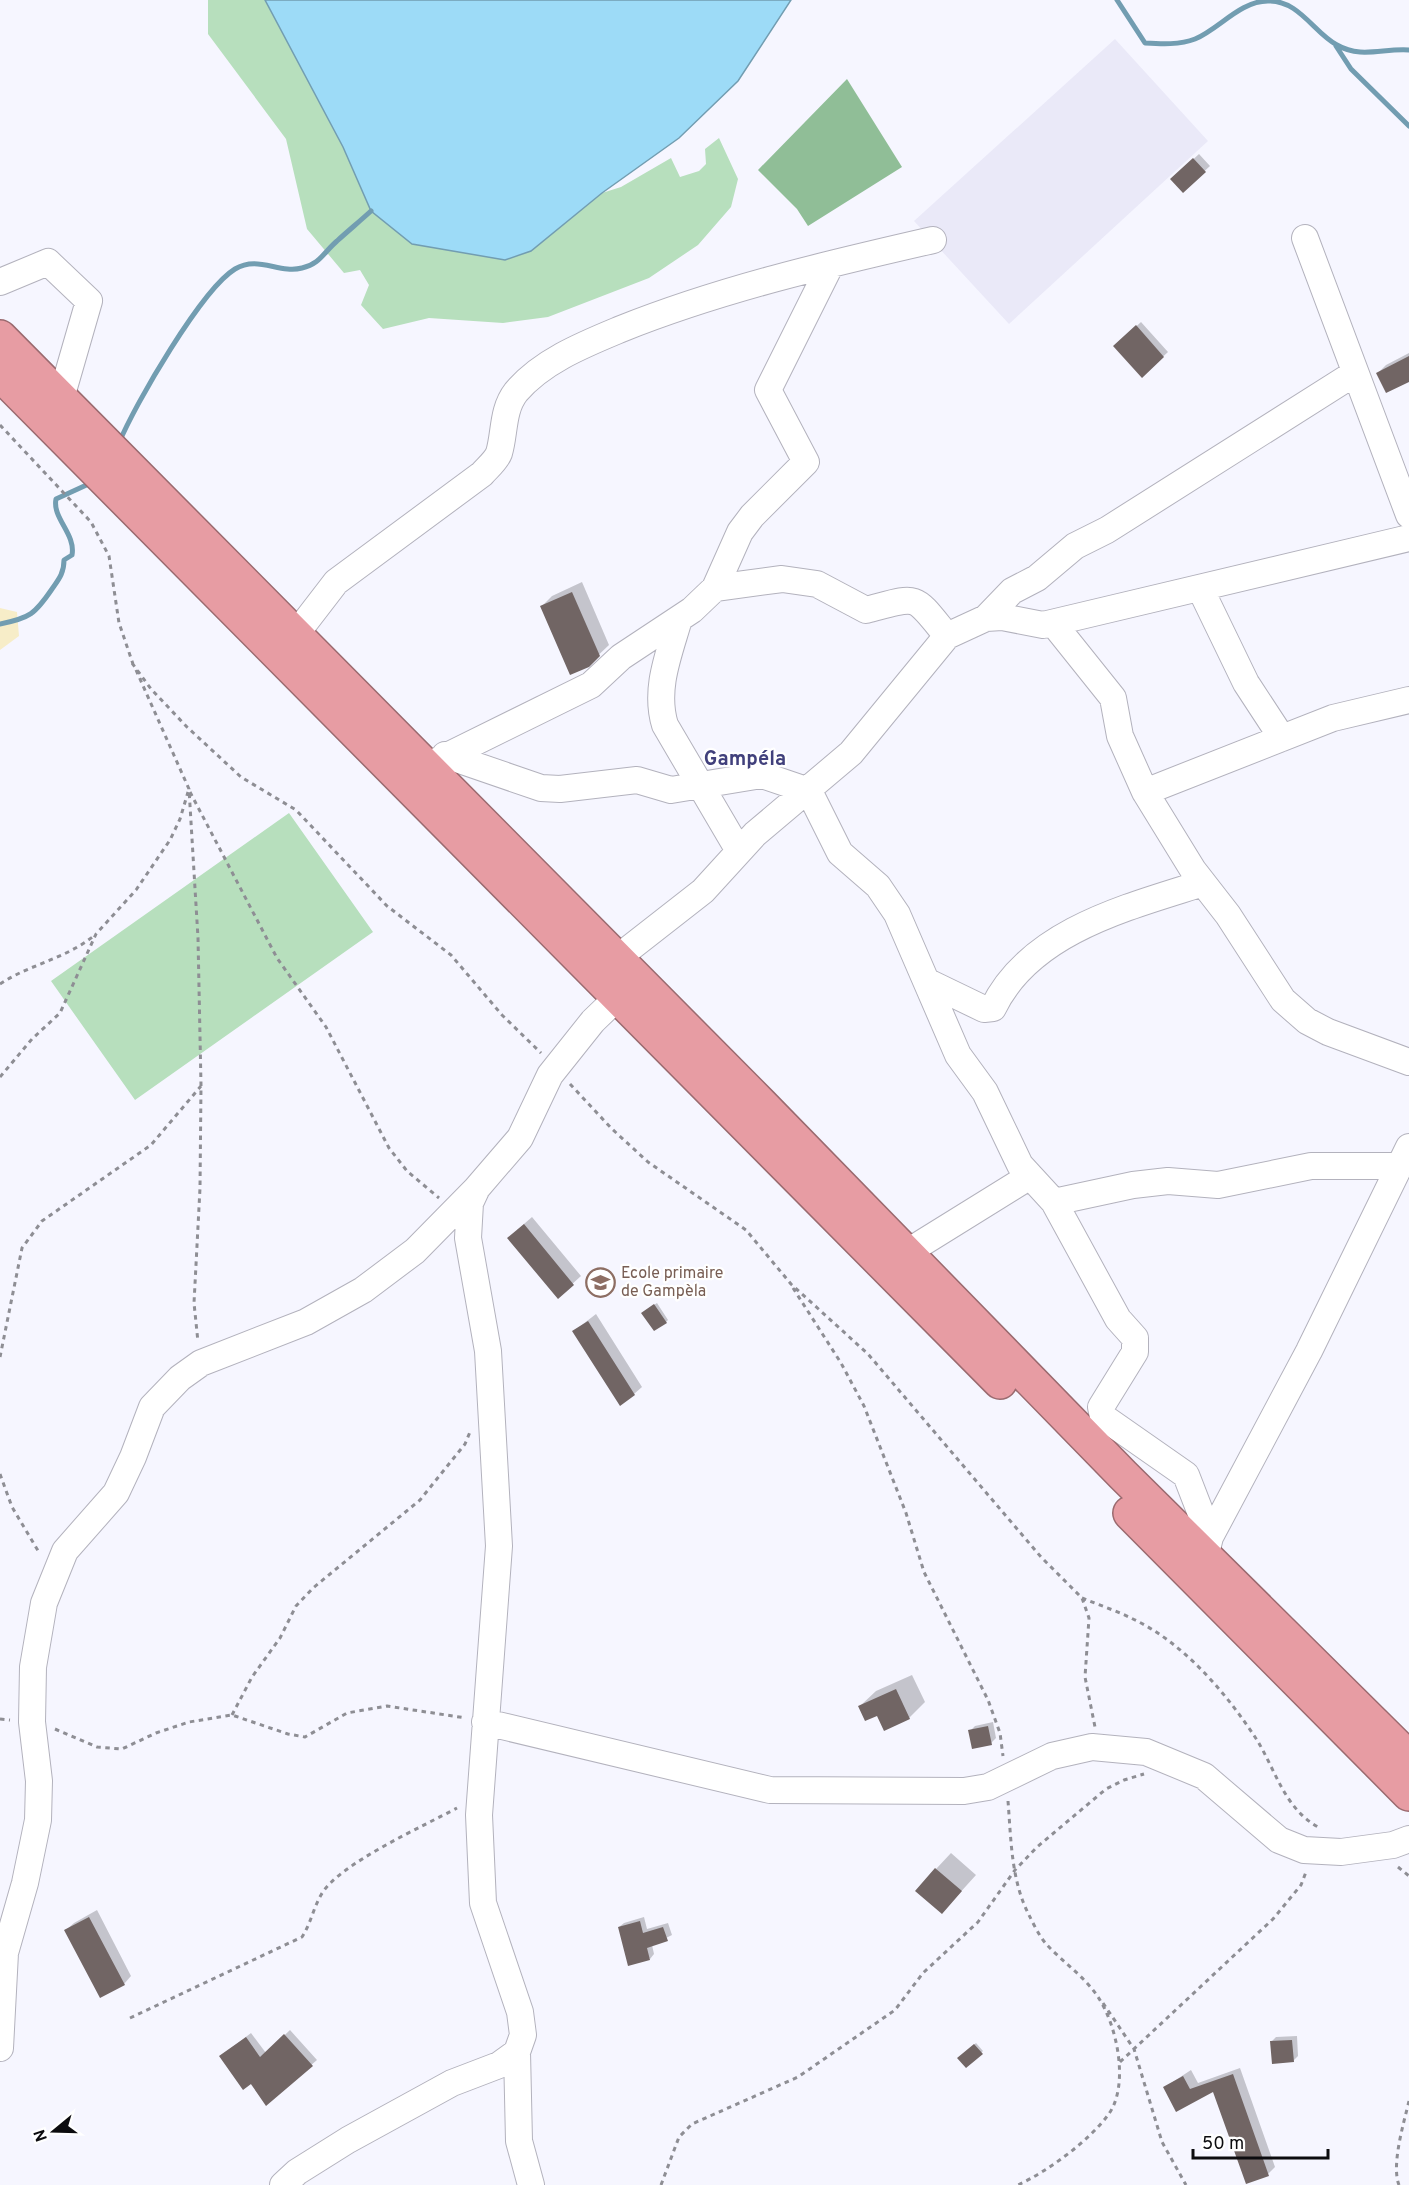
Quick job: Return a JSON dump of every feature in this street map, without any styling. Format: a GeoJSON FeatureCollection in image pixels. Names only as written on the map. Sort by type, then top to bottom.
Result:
{"type":"FeatureCollection","features":[{"type":"Feature","properties":{"kind":"highway"},"geometry":{"type":"LineString","coordinates":[[0,337],[296,634],[435,761],[616,959],[1123,1475],[1208,1546],[1409,1758]]}},
{"type":"Feature","properties":{"kind":"highway"},"geometry":{"type":"LineString","coordinates":[[0,374],[1409,1794]]}},
{"type":"Feature","properties":{"kind":"street"},"geometry":{"type":"LineString","coordinates":[[1305,238],[1409,516]]}},
{"type":"Feature","properties":{"kind":"street"},"geometry":{"type":"LineString","coordinates":[[296,634],[336,582],[482,474],[498,455],[505,414],[515,393],[539,371],[586,343],[675,308],[831,264],[933,240]]}},
{"type":"Feature","properties":{"kind":"street"},"geometry":{"type":"LineString","coordinates":[[0,282],[48,262],[89,301],[61,398]]}},
{"type":"Feature","properties":{"kind":"street"},"geometry":{"type":"LineString","coordinates":[[435,761],[591,685],[621,657],[679,619],[715,588],[740,532],[752,516],[806,462],[768,390],[831,264]]}},
{"type":"Feature","properties":{"kind":"street"},"geometry":{"type":"LineString","coordinates":[[986,618],[1012,591],[1037,578],[1075,546],[1107,530],[1355,373]]}},
{"type":"Feature","properties":{"kind":"street"},"geometry":{"type":"LineString","coordinates":[[616,959],[703,891],[755,834],[851,753],[947,636],[986,618],[1002,617],[1043,625],[1409,538]]}},
{"type":"Feature","properties":{"kind":"street"},"geometry":{"type":"LineString","coordinates":[[715,588],[782,579],[817,584],[866,610],[907,599],[919,602],[947,636]]}},
{"type":"Feature","properties":{"kind":"street"},"geometry":{"type":"LineString","coordinates":[[1200,588],[1245,683],[1282,738]]}},
{"type":"Feature","properties":{"kind":"street"},"geometry":{"type":"LineString","coordinates":[[679,619],[661,683],[660,706],[665,725],[739,851]]}},
{"type":"Feature","properties":{"kind":"street"},"geometry":{"type":"LineString","coordinates":[[1053,623],[1113,698],[1120,736],[1145,792],[1203,883],[1228,915],[1283,1000],[1306,1021],[1328,1032],[1409,1062]]}},
{"type":"Feature","properties":{"kind":"street"},"geometry":{"type":"LineString","coordinates":[[1145,792],[1333,718],[1409,700]]}},
{"type":"Feature","properties":{"kind":"street"},"geometry":{"type":"LineString","coordinates":[[435,761],[540,788],[560,789],[638,780],[671,790],[762,775],[809,790],[840,853],[878,886],[897,914],[958,1056],[985,1092],[1020,1165],[1054,1202],[1118,1319],[1135,1338],[1136,1352],[1101,1407],[1103,1417],[1186,1474],[1208,1546]]}},
{"type":"Feature","properties":{"kind":"street"},"geometry":{"type":"LineString","coordinates":[[926,981],[984,1009],[993,1008],[1017,970],[1050,945],[1108,914],[1203,883]]}},
{"type":"Feature","properties":{"kind":"street"},"geometry":{"type":"LineString","coordinates":[[0,2048],[5,1953],[39,1820],[39,1781],[32,1722],[33,1667],[44,1603],[65,1551],[116,1493],[152,1407],[180,1377],[201,1363],[306,1322],[363,1290],[415,1251],[477,1188],[520,1137],[556,1068],[593,1022],[618,997]]}},
{"type":"Feature","properties":{"kind":"street"},"geometry":{"type":"LineString","coordinates":[[1054,1202],[1133,1185],[1168,1181],[1218,1185],[1311,1166],[1404,1157]]}},
{"type":"Feature","properties":{"kind":"street"},"geometry":{"type":"LineString","coordinates":[[1208,1546],[1309,1351],[1404,1157]]}},
{"type":"Feature","properties":{"kind":"street"},"geometry":{"type":"LineString","coordinates":[[906,1253],[1030,1176]]}},
{"type":"Feature","properties":{"kind":"street"},"geometry":{"type":"LineString","coordinates":[[477,1188],[471,1203],[468,1238],[488,1351],[499,1546],[480,1796],[483,1903],[520,2012],[523,2035],[517,2052],[519,2142],[531,2185]]}},
{"type":"Feature","properties":{"kind":"street"},"geometry":{"type":"LineString","coordinates":[[485,1722],[770,1790],[964,1791],[988,1787],[1052,1756],[1099,1748],[1146,1752],[1204,1776],[1279,1840],[1304,1850],[1319,1840],[1362,1849],[1393,1845],[1409,1839]]}},
{"type":"Feature","properties":{"kind":"street"},"geometry":{"type":"LineString","coordinates":[[283,2185],[297,2172],[348,2140],[452,2083],[499,2065],[517,2052]]}},
{"type":"Feature","properties":{"kind":"path"},"geometry":{"type":"LineString","coordinates":[[0,425],[92,522],[109,556],[119,623],[132,663],[189,789],[277,958],[326,1027],[389,1148],[406,1171],[454,1211]]}},
{"type":"Feature","properties":{"kind":"path"},"geometry":{"type":"LineString","coordinates":[[132,663],[151,689],[241,777],[296,810],[387,906],[451,955],[502,1014],[556,1068],[612,1130],[648,1162],[746,1230],[791,1284],[841,1363],[864,1406],[906,1513],[924,1572],[988,1700],[1000,1732],[1015,1870],[1027,1911],[1045,1943],[1098,1997],[1134,2049],[1162,2142],[1186,2185]]}},
{"type":"Feature","properties":{"kind":"path"},"geometry":{"type":"LineString","coordinates":[[0,984],[18,972],[77,950],[96,934],[136,890],[170,840],[180,819],[189,789]]}},
{"type":"Feature","properties":{"kind":"path"},"geometry":{"type":"LineString","coordinates":[[189,789],[198,938],[201,1085],[200,1188],[194,1303],[201,1363]]}},
{"type":"Feature","properties":{"kind":"path"},"geometry":{"type":"LineString","coordinates":[[0,1077],[32,1039],[60,1013],[96,934]]}},
{"type":"Feature","properties":{"kind":"path"},"geometry":{"type":"LineString","coordinates":[[0,1357],[22,1248],[42,1221],[151,1144],[201,1085]]}},
{"type":"Feature","properties":{"kind":"path"},"geometry":{"type":"LineString","coordinates":[[791,1284],[868,1354],[1041,1557],[1082,1598],[1135,1620],[1177,1648],[1221,1692],[1257,1741],[1296,1811],[1313,1824],[1319,1840],[1301,1885],[1273,1919],[1120,2062]]}},
{"type":"Feature","properties":{"kind":"path"},"geometry":{"type":"LineString","coordinates":[[232,1715],[252,1677],[280,1638],[296,1606],[313,1588],[420,1500],[465,1444],[473,1425]]}},
{"type":"Feature","properties":{"kind":"path"},"geometry":{"type":"LineString","coordinates":[[0,1474],[12,1508],[53,1576]]}},
{"type":"Feature","properties":{"kind":"path"},"geometry":{"type":"LineString","coordinates":[[1082,1598],[1089,1618],[1085,1677],[1099,1748]]}},
{"type":"Feature","properties":{"kind":"path"},"geometry":{"type":"LineString","coordinates":[[0,1719],[32,1722],[97,1747],[122,1749],[156,1733],[189,1722],[232,1715],[288,1734],[305,1737],[347,1713],[387,1706],[485,1722]]}},
{"type":"Feature","properties":{"kind":"path"},"geometry":{"type":"LineString","coordinates":[[661,2185],[679,2137],[692,2124],[798,2077],[895,2010],[923,1973],[978,1922],[1015,1870],[1036,1847],[1106,1789],[1124,1780],[1178,1765]]}},
{"type":"Feature","properties":{"kind":"path"},"geometry":{"type":"LineString","coordinates":[[130,2018],[302,1937],[310,1924],[321,1893],[344,1870],[480,1796]]}},
{"type":"Feature","properties":{"kind":"path"},"geometry":{"type":"LineString","coordinates":[[1313,1824],[1319,1840]]}},
{"type":"Feature","properties":{"kind":"path"},"geometry":{"type":"LineString","coordinates":[[1362,1849],[1400,1867],[1409,1876]]}},
{"type":"Feature","properties":{"kind":"path"},"geometry":{"type":"LineString","coordinates":[[1018,2185],[1039,2175],[1067,2154],[1109,2114],[1118,2091],[1120,2062],[1112,2029],[1098,1997]]}},
{"type":"Feature","properties":{"kind":"path"},"geometry":{"type":"LineString","coordinates":[[1398,2185],[1396,2178],[1400,2140],[1409,2101]]}},
{"type":"Feature","properties":{"kind":"shaded area"},"geometry":{"type":"Polygon","coordinates":[[[1115,39],[1208,141],[1009,324],[914,221],[1115,39]]]}},
{"type":"Feature","properties":{"kind":"green space"},"geometry":{"type":"Polygon","coordinates":[[[208,0],[265,0],[343,147],[371,211],[531,251],[602,193],[621,187],[671,158],[680,177],[699,171],[706,164],[705,149],[719,138],[738,179],[731,207],[698,245],[649,278],[548,317],[503,323],[429,318],[383,329],[361,305],[369,285],[360,270],[344,273],[307,229],[286,139],[208,34],[208,0]]]}},
{"type":"Feature","properties":{"kind":"green space"},"geometry":{"type":"Polygon","coordinates":[[[847,79],[902,167],[808,226],[797,209],[758,170],[847,79]]]}},
{"type":"Feature","properties":{"kind":"green space"},"geometry":{"type":"Polygon","coordinates":[[[289,813],[373,932],[135,1100],[51,981],[289,813]]]}},
{"type":"Feature","properties":{"kind":"sand"},"geometry":{"type":"Polygon","coordinates":[[[0,608],[17,612],[19,636],[0,650],[0,608]]]}},
{"type":"Feature","properties":{"kind":"water"},"geometry":{"type":"Polygon","coordinates":[[[265,0],[791,0],[738,81],[679,138],[602,193],[531,251],[505,260],[412,244],[371,211],[343,147],[265,0]]]}},
{"type":"Feature","properties":{"kind":"building"},"geometry":{"type":"Polygon","coordinates":[[[1193,158],[1206,172],[1183,193],[1170,179],[1193,158]]]}},
{"type":"Feature","properties":{"kind":"building"},"geometry":{"type":"Polygon","coordinates":[[[1136,325],[1164,357],[1142,378],[1113,346],[1136,325]]]}},
{"type":"Feature","properties":{"kind":"building"},"geometry":{"type":"Polygon","coordinates":[[[1409,356],[1409,382],[1386,393],[1376,373],[1409,356]]]}},
{"type":"Feature","properties":{"kind":"building"},"geometry":{"type":"Polygon","coordinates":[[[572,592],[600,656],[589,667],[570,675],[540,606],[572,592]]]}},
{"type":"Feature","properties":{"kind":"building"},"geometry":{"type":"Polygon","coordinates":[[[524,1224],[574,1285],[558,1299],[507,1238],[524,1224]]]}},
{"type":"Feature","properties":{"kind":"building"},"geometry":{"type":"Polygon","coordinates":[[[654,1304],[667,1323],[654,1331],[641,1313],[654,1304]]]}},
{"type":"Feature","properties":{"kind":"building"},"geometry":{"type":"Polygon","coordinates":[[[588,1321],[635,1395],[620,1406],[572,1331],[588,1321]]]}},
{"type":"Feature","properties":{"kind":"building"},"geometry":{"type":"Polygon","coordinates":[[[896,1689],[910,1719],[884,1731],[877,1716],[865,1721],[858,1706],[896,1689]]]}},
{"type":"Feature","properties":{"kind":"building"},"geometry":{"type":"Polygon","coordinates":[[[988,1726],[992,1745],[972,1749],[968,1730],[988,1726]]]}},
{"type":"Feature","properties":{"kind":"building"},"geometry":{"type":"Polygon","coordinates":[[[935,1868],[962,1891],[942,1914],[915,1891],[935,1868]]]}},
{"type":"Feature","properties":{"kind":"building"},"geometry":{"type":"Polygon","coordinates":[[[89,1917],[125,1985],[100,1998],[64,1930],[89,1917]]]}},
{"type":"Feature","properties":{"kind":"building"},"geometry":{"type":"Polygon","coordinates":[[[640,1921],[643,1933],[663,1927],[668,1941],[647,1948],[650,1960],[628,1966],[618,1927],[640,1921]]]}},
{"type":"Feature","properties":{"kind":"building"},"geometry":{"type":"Polygon","coordinates":[[[284,2034],[313,2066],[266,2106],[251,2084],[243,2090],[219,2056],[246,2037],[260,2057],[284,2034]]]}},
{"type":"Feature","properties":{"kind":"building"},"geometry":{"type":"Polygon","coordinates":[[[1292,2040],[1294,2062],[1272,2064],[1270,2041],[1292,2040]]]}},
{"type":"Feature","properties":{"kind":"building"},"geometry":{"type":"Polygon","coordinates":[[[974,2044],[983,2054],[966,2068],[957,2058],[974,2044]]]}},
{"type":"Feature","properties":{"kind":"building"},"geometry":{"type":"Polygon","coordinates":[[[1233,2074],[1269,2176],[1246,2184],[1213,2092],[1176,2112],[1163,2087],[1183,2076],[1190,2089],[1233,2074]]]}},
{"type":"Feature","properties":{"kind":"waterway"},"geometry":{"type":"LineString","coordinates":[[1117,0],[1145,43],[1177,43],[1195,39],[1239,10],[1258,2],[1268,1],[1289,6],[1306,18],[1329,40],[1346,49],[1363,52],[1409,50]]}},
{"type":"Feature","properties":{"kind":"waterway"},"geometry":{"type":"LineString","coordinates":[[1336,46],[1351,69],[1409,126]]}},
{"type":"Feature","properties":{"kind":"waterway"},"geometry":{"type":"LineString","coordinates":[[119,443],[154,376],[188,323],[221,281],[235,269],[244,265],[260,264],[285,269],[308,266],[318,261],[371,211]]}},
{"type":"Feature","properties":{"kind":"waterway"},"geometry":{"type":"LineString","coordinates":[[0,624],[31,614],[57,582],[64,560],[72,555],[72,547],[68,533],[57,513],[56,499],[93,482]]}},
{"type":"Feature","properties":{"kind":"place","name":"Ecole primaire de Gampèla"},"geometry":{"type":"Point","coordinates":[600,1283]}},
{"type":"Feature","properties":{"kind":"district","name":"Gampéla"},"geometry":{"type":"Point","coordinates":[745,760]}}]}
